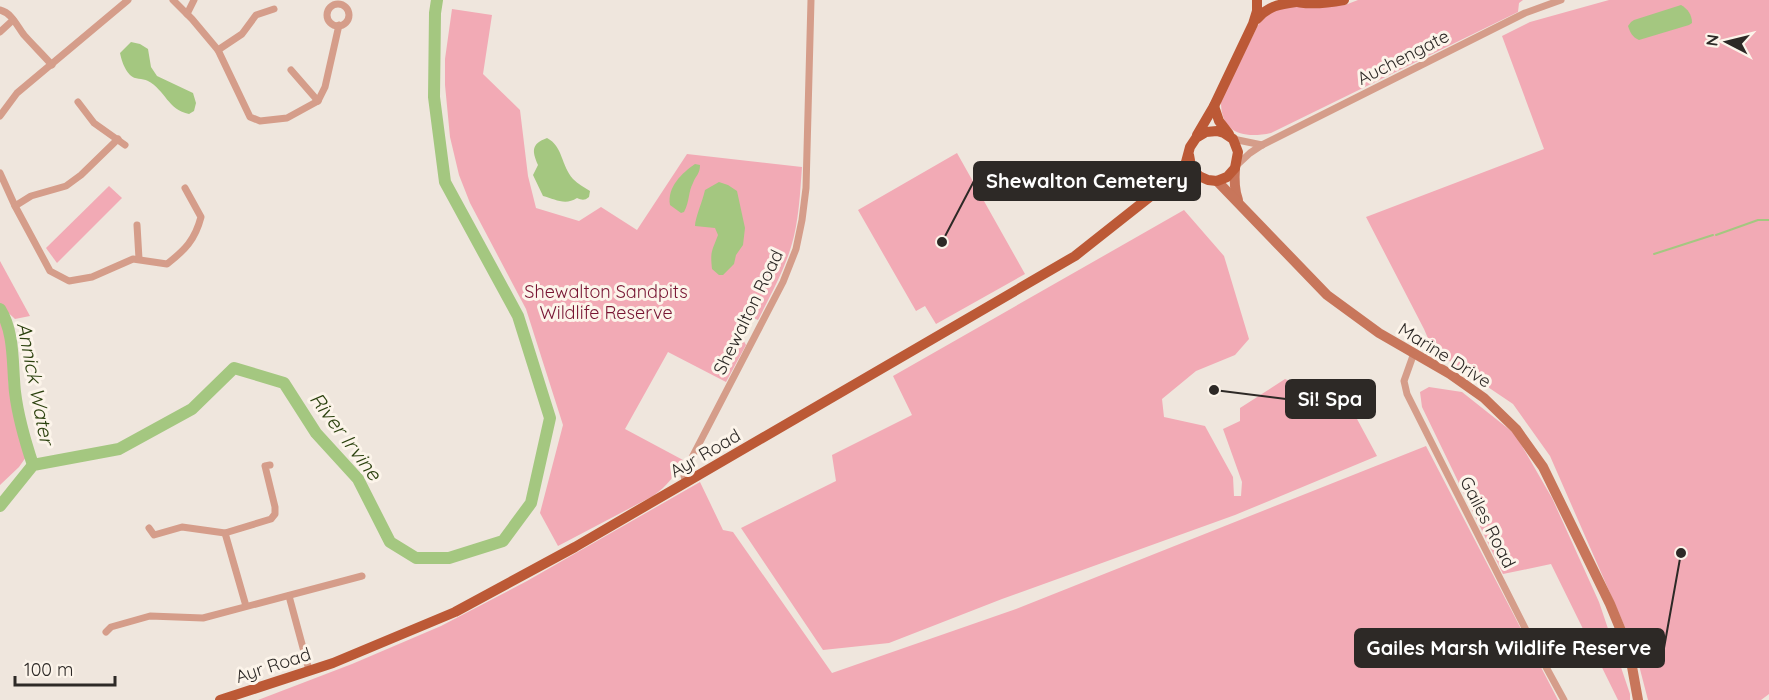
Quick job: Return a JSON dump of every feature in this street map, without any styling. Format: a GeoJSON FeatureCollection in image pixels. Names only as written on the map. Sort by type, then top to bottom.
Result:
{"type":"FeatureCollection","features":[{"type":"Feature","properties":{"kind":"main road"},"geometry":{"type":"LineString","coordinates":[[1214,106],[1219,121],[1238,152],[1236,167],[1227,177],[1213,180],[1178,178],[1189,155],[1190,147],[1214,106],[1253,24],[1257,11],[1257,0]]}},
{"type":"Feature","properties":{"kind":"main road"},"geometry":{"type":"LineString","coordinates":[[1253,24],[1263,12],[1279,4],[1293,1],[1344,0]]}},
{"type":"Feature","properties":{"kind":"main road"},"geometry":{"type":"LineString","coordinates":[[1196,138],[1206,132],[1216,131],[1232,139]]}},
{"type":"Feature","properties":{"kind":"main road"},"geometry":{"type":"LineString","coordinates":[[1189,155],[1193,170],[1199,176],[1213,180]]}},
{"type":"Feature","properties":{"kind":"main road","name":"Ayr Road"},"geometry":{"type":"LineString","coordinates":[[220,700],[333,663],[455,612],[575,547],[1075,255],[1161,188],[1178,178]]}},
{"type":"Feature","properties":{"kind":"street"},"geometry":{"type":"LineString","coordinates":[[0,116],[17,93],[128,0]]}},
{"type":"Feature","properties":{"kind":"street"},"geometry":{"type":"LineString","coordinates":[[172,0],[218,50],[250,117],[260,121],[286,118],[318,101],[325,87],[339,26]]}},
{"type":"Feature","properties":{"kind":"street"},"geometry":{"type":"LineString","coordinates":[[187,14],[194,0]]}},
{"type":"Feature","properties":{"kind":"street","name":"Shewalton Road"},"geometry":{"type":"LineString","coordinates":[[686,483],[684,476],[687,466],[783,282],[796,249],[806,188],[811,0]]}},
{"type":"Feature","properties":{"kind":"street","name":"Auchengate"},"geometry":{"type":"LineString","coordinates":[[1236,167],[1262,145],[1525,13],[1561,0]]}},
{"type":"Feature","properties":{"kind":"street"},"geometry":{"type":"LineString","coordinates":[[218,50],[242,34],[256,15],[274,9]]}},
{"type":"Feature","properties":{"kind":"street"},"geometry":{"type":"LineString","coordinates":[[0,10],[5,11],[52,65]]}},
{"type":"Feature","properties":{"kind":"street"},"geometry":{"type":"LineString","coordinates":[[0,32],[13,20]]}},
{"type":"Feature","properties":{"kind":"street"},"geometry":{"type":"LineString","coordinates":[[291,70],[318,101]]}},
{"type":"Feature","properties":{"kind":"street"},"geometry":{"type":"LineString","coordinates":[[78,102],[94,123],[125,145]]}},
{"type":"Feature","properties":{"kind":"street"},"geometry":{"type":"LineString","coordinates":[[15,206],[31,196],[66,186],[81,175],[118,139]]}},
{"type":"Feature","properties":{"kind":"street"},"geometry":{"type":"LineString","coordinates":[[1232,139],[1262,145]]}},
{"type":"Feature","properties":{"kind":"street"},"geometry":{"type":"LineString","coordinates":[[1236,167],[1235,192],[1240,205]]}},
{"type":"Feature","properties":{"kind":"street"},"geometry":{"type":"LineString","coordinates":[[0,173],[50,271],[69,281],[92,277],[133,259],[167,264],[183,251],[196,233],[201,217],[185,189]]}},
{"type":"Feature","properties":{"kind":"street","name":"Marine Drive"},"geometry":{"type":"LineString","coordinates":[[1213,180],[1327,295],[1379,333],[1450,374],[1484,398],[1516,429],[1543,467],[1610,604],[1629,650],[1638,700]]}},
{"type":"Feature","properties":{"kind":"street"},"geometry":{"type":"LineString","coordinates":[[137,225],[139,259]]}},
{"type":"Feature","properties":{"kind":"street","name":"Gailes Road"},"geometry":{"type":"LineString","coordinates":[[1414,353],[1404,381],[1407,394],[1529,636],[1564,700]]}},
{"type":"Feature","properties":{"kind":"street"},"geometry":{"type":"LineString","coordinates":[[149,528],[154,535],[182,526],[225,533],[271,519],[275,514],[275,507],[265,466],[270,465]]}},
{"type":"Feature","properties":{"kind":"street"},"geometry":{"type":"LineString","coordinates":[[225,533],[246,606]]}},
{"type":"Feature","properties":{"kind":"street"},"geometry":{"type":"LineString","coordinates":[[106,632],[111,627],[150,616],[203,618],[362,576]]}},
{"type":"Feature","properties":{"kind":"street"},"geometry":{"type":"LineString","coordinates":[[288,596],[309,670]]}},
{"type":"Feature","properties":{"kind":"green space"},"geometry":{"type":"Polygon","coordinates":[[[1358,0],[1523,0],[1519,3],[1518,12],[1271,133],[1243,134],[1229,127],[1224,120],[1221,100],[1258,25],[1269,13],[1281,7],[1345,5],[1358,0]]]}},
{"type":"Feature","properties":{"kind":"green space"},"geometry":{"type":"Polygon","coordinates":[[[1609,0],[1769,0],[1769,694],[1761,700],[1648,700],[1635,650],[1550,456],[1513,404],[1433,350],[1366,217],[1544,149],[1502,36],[1530,22],[1609,0]]]}},
{"type":"Feature","properties":{"kind":"green space","name":"Shewalton Sandpits Wildlife Reserve"},"geometry":{"type":"Polygon","coordinates":[[[452,9],[492,15],[483,74],[520,110],[528,176],[536,208],[579,221],[601,207],[637,230],[687,154],[802,167],[794,237],[788,257],[758,320],[751,317],[740,334],[746,345],[726,382],[668,352],[625,429],[683,460],[677,471],[653,496],[558,546],[540,513],[563,425],[526,309],[470,203],[459,175],[450,137],[445,85],[445,59],[452,9]]]}},
{"type":"Feature","properties":{"kind":"green space"},"geometry":{"type":"Polygon","coordinates":[[[957,153],[1025,274],[936,324],[925,306],[916,311],[858,210],[957,153]]]}},
{"type":"Feature","properties":{"kind":"green space"},"geometry":{"type":"Polygon","coordinates":[[[109,186],[122,198],[57,263],[46,248],[109,186]]]}},
{"type":"Feature","properties":{"kind":"green space"},"geometry":{"type":"Polygon","coordinates":[[[1184,210],[1224,256],[1249,339],[1235,355],[1196,371],[1162,399],[1164,417],[1205,426],[1233,477],[1234,496],[1241,496],[1242,482],[1223,429],[1240,421],[1240,408],[1285,379],[1350,406],[1377,456],[1235,515],[1002,599],[889,643],[823,650],[741,528],[836,481],[832,455],[912,415],[893,376],[1184,210]]]}},
{"type":"Feature","properties":{"kind":"green space"},"geometry":{"type":"Polygon","coordinates":[[[0,261],[30,316],[15,319],[0,305],[0,261]]]}},
{"type":"Feature","properties":{"kind":"green space"},"geometry":{"type":"Polygon","coordinates":[[[0,316],[8,342],[9,387],[13,411],[26,457],[0,485],[0,316]]]}},
{"type":"Feature","properties":{"kind":"green space"},"geometry":{"type":"Polygon","coordinates":[[[1429,387],[1462,392],[1515,434],[1552,498],[1599,602],[1630,694],[1630,700],[1618,700],[1551,564],[1503,574],[1422,407],[1420,392],[1429,387]]]}},
{"type":"Feature","properties":{"kind":"green space"},"geometry":{"type":"Polygon","coordinates":[[[1426,446],[1558,700],[258,700],[352,664],[441,626],[527,581],[700,482],[723,530],[733,532],[832,673],[1016,609],[1426,446]]]}},
{"type":"Feature","properties":{"kind":"shaded area"},"geometry":{"type":"Polygon","coordinates":[[[1681,5],[1688,10],[1690,15],[1692,23],[1689,25],[1639,40],[1628,26],[1634,20],[1681,5]]]}},
{"type":"Feature","properties":{"kind":"shaded area"},"geometry":{"type":"Polygon","coordinates":[[[131,42],[148,49],[151,67],[157,76],[193,93],[196,103],[194,111],[189,114],[182,112],[171,104],[154,85],[130,75],[120,53],[131,42]]]}},
{"type":"Feature","properties":{"kind":"shaded area"},"geometry":{"type":"Polygon","coordinates":[[[547,138],[556,146],[573,179],[590,191],[589,197],[564,202],[543,196],[533,175],[538,165],[534,148],[547,138]]]}},
{"type":"Feature","properties":{"kind":"shaded area"},"geometry":{"type":"Polygon","coordinates":[[[695,164],[700,165],[699,170],[691,186],[686,208],[681,213],[670,205],[671,192],[681,176],[695,164]]]}},
{"type":"Feature","properties":{"kind":"shaded area"},"geometry":{"type":"Polygon","coordinates":[[[719,182],[737,191],[745,228],[743,245],[736,255],[734,264],[723,275],[719,275],[712,269],[712,251],[718,235],[715,228],[695,226],[705,190],[719,182]]]}},
{"type":"Feature","properties":{"kind":"waterway","name":"River Irvine"},"geometry":{"type":"LineString","coordinates":[[0,506],[33,465],[119,449],[192,409],[234,368],[284,383],[316,433],[358,479],[390,542],[416,558],[449,558],[503,541],[531,503],[550,418],[518,316],[445,182],[434,97],[437,0]]}},
{"type":"Feature","properties":{"kind":"waterway"},"geometry":{"type":"LineString","coordinates":[[1716,235],[1758,220],[1769,220]]}},
{"type":"Feature","properties":{"kind":"waterway"},"geometry":{"type":"LineString","coordinates":[[1654,254],[1713,235]]}},
{"type":"Feature","properties":{"kind":"waterway","name":"Annick Water"},"geometry":{"type":"LineString","coordinates":[[0,309],[11,338],[16,401],[33,465]]}},
{"type":"Feature","properties":{"kind":"place","name":"Shewalton Cemetery"},"geometry":{"type":"Point","coordinates":[942,242]}},
{"type":"Feature","properties":{"kind":"place","name":"Si! Spa"},"geometry":{"type":"Point","coordinates":[1214,390]}},
{"type":"Feature","properties":{"kind":"place","name":"Gailes Marsh Wildlife Reserve"},"geometry":{"type":"Point","coordinates":[1681,553]}}]}
